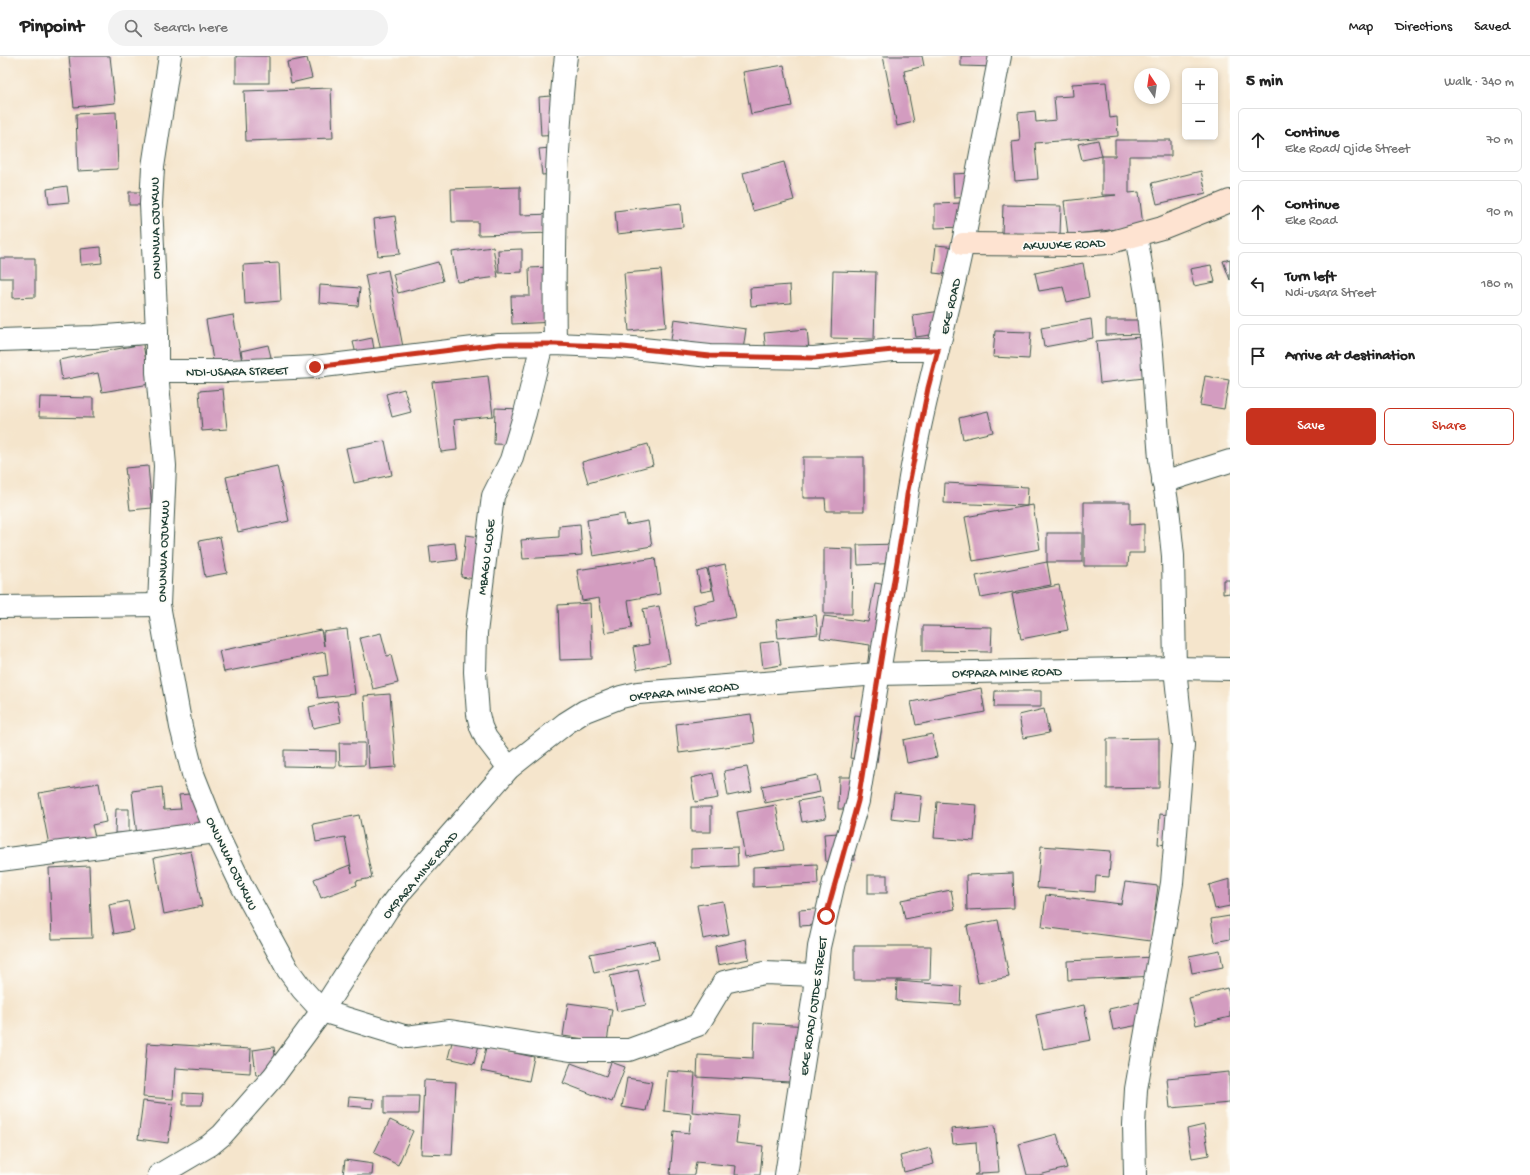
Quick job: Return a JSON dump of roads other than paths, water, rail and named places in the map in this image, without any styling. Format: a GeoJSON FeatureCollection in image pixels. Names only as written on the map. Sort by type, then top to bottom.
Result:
{"type":"FeatureCollection","features":[{"type":"Feature","properties":{"kind":"main road","name":"AKWUKE ROAD"},"geometry":{"type":"LineString","coordinates":[[963,244],[1079,246],[1108,243],[1162,228],[1230,201]]}},
{"type":"Feature","properties":{"kind":"street","name":"ONUNWA OJUKWU"},"geometry":{"type":"LineString","coordinates":[[170,56],[153,167],[151,204],[157,332],[157,371],[165,466],[160,605],[181,727],[193,774],[216,832],[288,970],[322,1011]]}},
{"type":"Feature","properties":{"kind":"street","name":"MBAGU CLOSE"},"geometry":{"type":"LineString","coordinates":[[509,768],[486,738],[481,727],[478,714],[475,672],[476,633],[493,496],[501,476],[511,460],[548,344],[562,97],[566,56]]}},
{"type":"Feature","properties":{"kind":"street","name":"EKE ROAD"},"geometry":{"type":"LineString","coordinates":[[878,674],[907,495],[928,388],[963,244],[1000,56]]}},
{"type":"Feature","properties":{"kind":"street"},"geometry":{"type":"LineString","coordinates":[[1135,1175],[1134,1125],[1136,1089],[1172,883],[1183,745],[1175,668],[1173,556],[1168,508],[1160,458],[1146,293],[1136,236]]}},
{"type":"Feature","properties":{"kind":"street"},"geometry":{"type":"LineString","coordinates":[[0,340],[94,337],[157,332]]}},
{"type":"Feature","properties":{"kind":"street","name":"NDI-USARA STREET"},"geometry":{"type":"LineString","coordinates":[[157,371],[228,371],[315,367],[499,344],[623,347],[710,356],[814,358],[893,350],[938,350]]}},
{"type":"Feature","properties":{"kind":"street"},"geometry":{"type":"LineString","coordinates":[[1163,482],[1230,461]]}},
{"type":"Feature","properties":{"kind":"street"},"geometry":{"type":"LineString","coordinates":[[0,607],[160,605]]}},
{"type":"Feature","properties":{"kind":"street","name":"OKPARA MINE ROAD"},"geometry":{"type":"LineString","coordinates":[[159,1175],[199,1152],[222,1135],[274,1076],[322,1011],[387,910],[402,890],[509,768],[566,723],[585,711],[620,697],[638,693],[878,674],[1175,668],[1230,669]]}},
{"type":"Feature","properties":{"kind":"street","name":"EKE ROAD/ OJIDE STREET"},"geometry":{"type":"LineString","coordinates":[[786,1175],[800,1088],[819,946],[858,801],[878,674]]}},
{"type":"Feature","properties":{"kind":"street"},"geometry":{"type":"LineString","coordinates":[[0,860],[216,832]]}},
{"type":"Feature","properties":{"kind":"street"},"geometry":{"type":"LineString","coordinates":[[322,1011],[407,1036],[450,1031],[570,1050],[629,1050],[698,1025],[724,982],[764,973],[816,975]]}}]}
